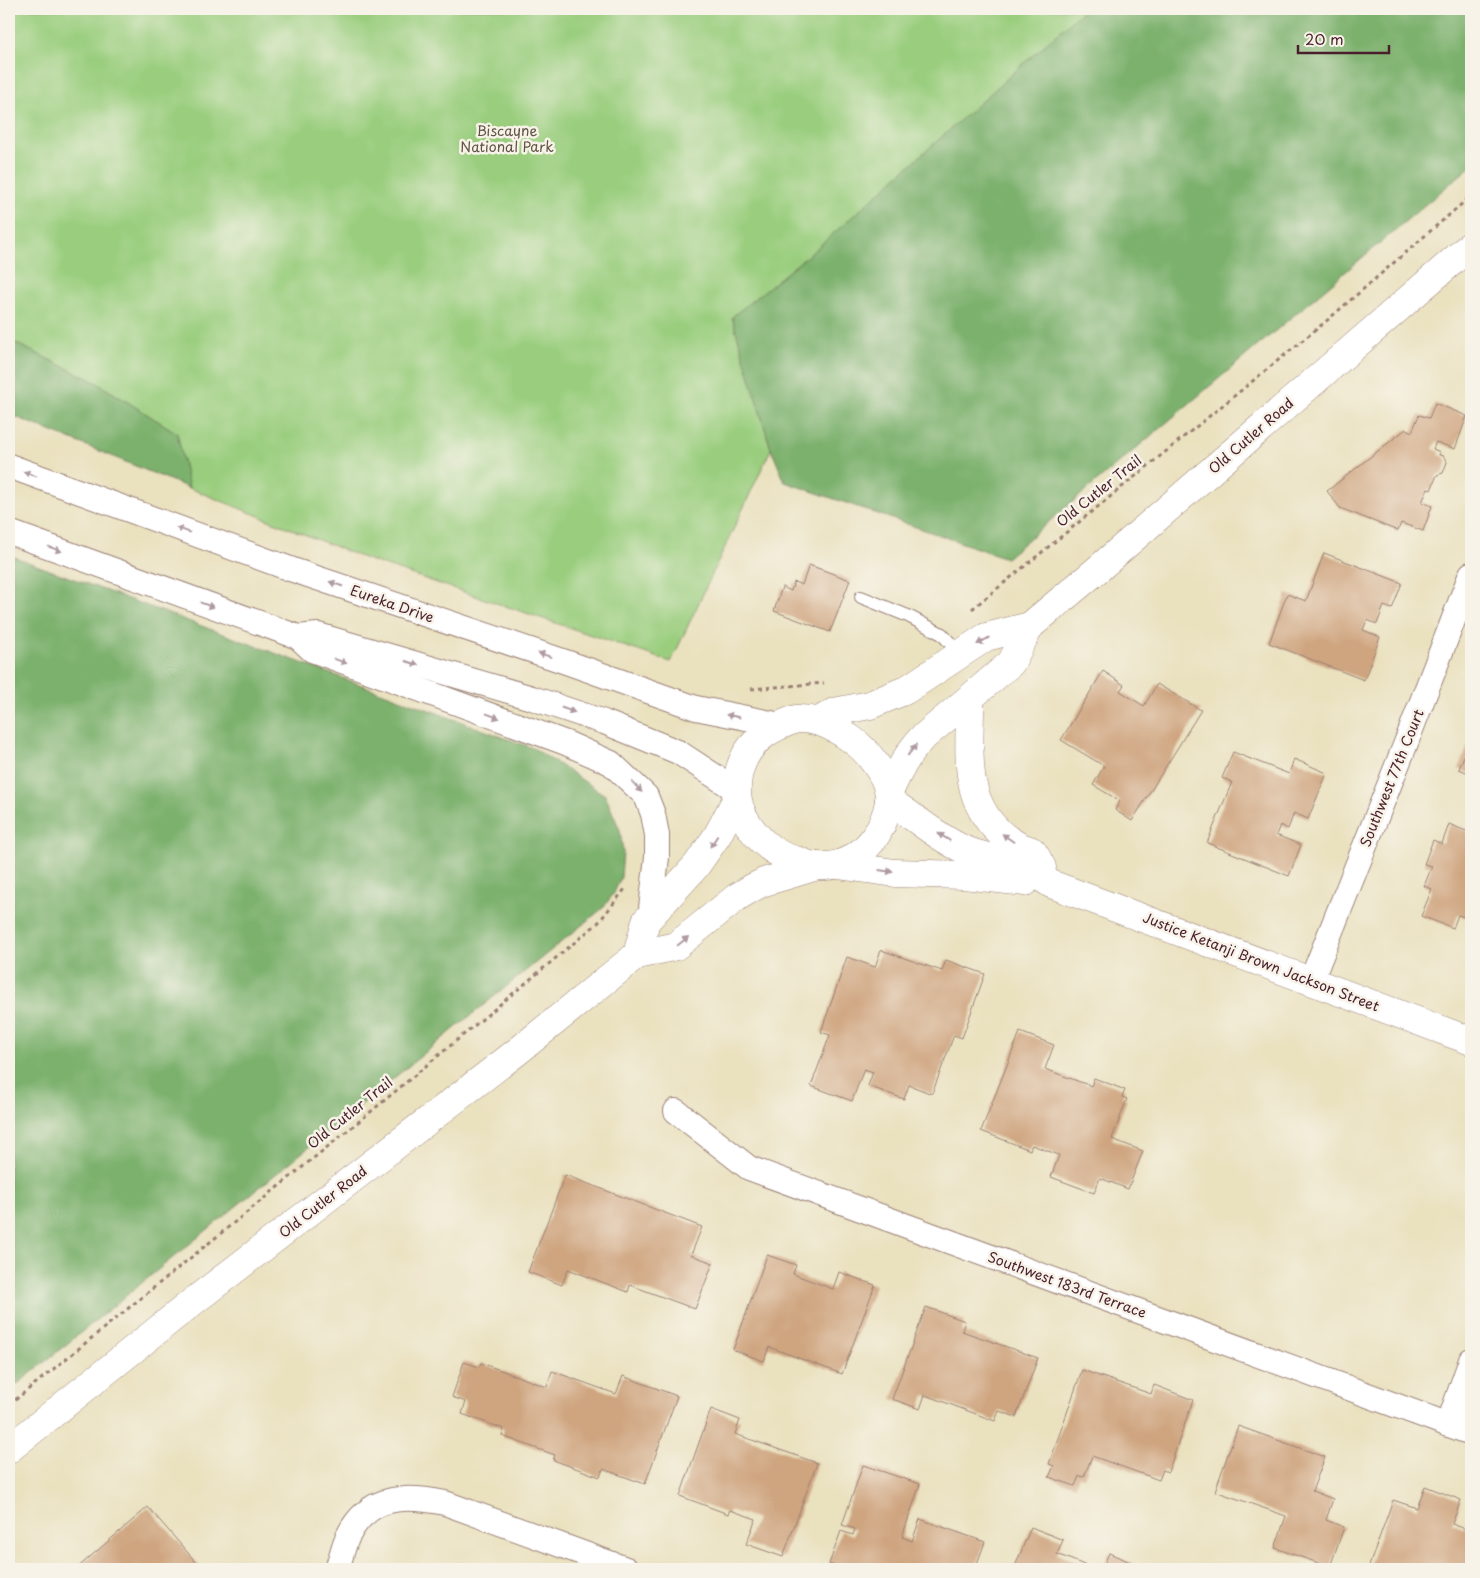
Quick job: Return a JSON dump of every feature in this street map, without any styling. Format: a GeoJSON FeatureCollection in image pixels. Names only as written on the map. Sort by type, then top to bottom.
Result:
{"type":"FeatureCollection","features":[{"type":"Feature","properties":{"kind":"main road","name":"Old Cutler Road"},"geometry":{"type":"LineString","coordinates":[[889,797],[903,763],[911,750],[920,740],[1011,663],[1030,626],[1471,245]]}},
{"type":"Feature","properties":{"kind":"main road","name":"Old Cutler Road"},"geometry":{"type":"LineString","coordinates":[[819,721],[834,712],[870,705],[893,696],[986,638],[1030,626]]}},
{"type":"Feature","properties":{"kind":"main road"},"geometry":{"type":"LineString","coordinates":[[970,698],[968,744],[970,774],[974,794],[998,831],[1008,840],[1033,851],[1051,884]]}},
{"type":"Feature","properties":{"kind":"main road"},"geometry":{"type":"LineString","coordinates":[[637,955],[646,921],[696,866],[717,836],[736,794],[740,769],[747,753],[765,734],[796,719],[807,718],[819,721],[841,732],[858,744],[879,771],[889,797],[881,826],[871,843],[856,856],[827,866],[790,859],[772,851],[758,838],[747,822],[736,794]]}},
{"type":"Feature","properties":{"kind":"main road","name":"Justice Ketanji Brown Jackson Street"},"geometry":{"type":"LineString","coordinates":[[889,797],[942,837],[983,857],[1016,863],[1051,884],[1471,1041]]}},
{"type":"Feature","properties":{"kind":"main road","name":"Old Cutler Road"},"geometry":{"type":"LineString","coordinates":[[9,1449],[190,1304],[532,1040],[637,955],[676,946],[737,897],[764,882],[827,866]]}},
{"type":"Feature","properties":{"kind":"main road","name":"Justice Ketanji Brown Jackson Street"},"geometry":{"type":"LineString","coordinates":[[827,866],[895,873],[964,875],[1051,884]]}},
{"type":"Feature","properties":{"kind":"street","name":"Eureka Drive"},"geometry":{"type":"LineString","coordinates":[[9,466],[293,570],[564,660],[696,708],[781,725]]}},
{"type":"Feature","properties":{"kind":"street"},"geometry":{"type":"LineString","coordinates":[[9,532],[298,637],[312,650],[566,743],[611,763],[646,796],[653,814],[657,835],[658,857],[650,917]]}},
{"type":"Feature","properties":{"kind":"street","name":"Southwest 77th Court"},"geometry":{"type":"LineString","coordinates":[[1311,981],[1471,574]]}},
{"type":"Feature","properties":{"kind":"street"},"geometry":{"type":"LineString","coordinates":[[298,637],[318,634],[532,698],[604,722],[678,752],[736,794]]}},
{"type":"Feature","properties":{"kind":"street","name":"Southwest 183rd Terrace"},"geometry":{"type":"LineString","coordinates":[[676,1111],[749,1168],[1471,1433]]}},
{"type":"Feature","properties":{"kind":"street"},"geometry":{"type":"LineString","coordinates":[[1448,1425],[1471,1360]]}},
{"type":"Feature","properties":{"kind":"street"},"geometry":{"type":"LineString","coordinates":[[337,1569],[348,1536],[360,1518],[371,1508],[387,1500],[425,1499],[445,1503],[626,1569]]}},
{"type":"Feature","properties":{"kind":"lane"},"geometry":{"type":"LineString","coordinates":[[861,597],[908,616],[942,634],[961,655]]}},
{"type":"Feature","properties":{"kind":"path","name":"Old Cutler Trail"},"geometry":{"type":"LineString","coordinates":[[942,634],[1324,322],[1471,196]]}},
{"type":"Feature","properties":{"kind":"path"},"geometry":{"type":"LineString","coordinates":[[746,690],[828,682]]}},
{"type":"Feature","properties":{"kind":"path","name":"Old Cutler Trail"},"geometry":{"type":"LineString","coordinates":[[9,1405],[360,1120],[598,923],[621,896],[627,883]]}},
{"type":"Feature","properties":{"kind":"green space","name":"Biscayne National Park"},"geometry":{"type":"Polygon","coordinates":[[[9,9],[1085,9],[816,249],[732,317],[771,449],[671,662],[366,559],[189,488],[177,433],[97,383],[9,340],[9,9]]]}},
{"type":"Feature","properties":{"kind":"green space"},"geometry":{"type":"Polygon","coordinates":[[[1085,9],[1471,9],[1471,166],[1006,558],[785,482],[771,449],[732,317],[816,249],[1085,9]]]}},
{"type":"Feature","properties":{"kind":"green space"},"geometry":{"type":"Polygon","coordinates":[[[9,340],[97,383],[177,433],[189,488],[9,414],[9,340]]]}},
{"type":"Feature","properties":{"kind":"green space"},"geometry":{"type":"Polygon","coordinates":[[[9,555],[535,749],[605,795],[620,830],[623,852],[621,877],[614,893],[603,908],[9,1391],[9,555]]]}},
{"type":"Feature","properties":{"kind":"building"},"geometry":{"type":"Polygon","coordinates":[[[1435,403],[1467,416],[1455,449],[1436,442],[1433,449],[1440,452],[1439,455],[1443,456],[1447,462],[1443,473],[1437,475],[1431,490],[1428,489],[1422,502],[1432,506],[1423,531],[1401,523],[1398,531],[1340,508],[1327,491],[1406,429],[1412,432],[1419,415],[1429,418],[1435,403]]]}},
{"type":"Feature","properties":{"kind":"building"},"geometry":{"type":"Polygon","coordinates":[[[1324,553],[1402,583],[1392,609],[1384,606],[1377,624],[1367,620],[1363,630],[1380,637],[1364,680],[1269,643],[1287,594],[1306,601],[1324,553]]]}},
{"type":"Feature","properties":{"kind":"building"},"geometry":{"type":"Polygon","coordinates":[[[809,565],[850,580],[830,632],[774,611],[782,587],[791,591],[794,582],[802,585],[809,565]]]}},
{"type":"Feature","properties":{"kind":"building"},"geometry":{"type":"Polygon","coordinates":[[[1103,671],[1124,685],[1120,691],[1144,706],[1157,684],[1201,710],[1132,821],[1115,810],[1120,801],[1093,785],[1104,766],[1061,740],[1103,671]]]}},
{"type":"Feature","properties":{"kind":"building"},"geometry":{"type":"Polygon","coordinates":[[[1471,738],[1471,774],[1459,769],[1471,738]]]}},
{"type":"Feature","properties":{"kind":"building"},"geometry":{"type":"Polygon","coordinates":[[[1233,752],[1289,774],[1294,759],[1327,773],[1308,819],[1294,813],[1288,829],[1280,825],[1276,835],[1301,845],[1289,876],[1207,843],[1232,782],[1222,778],[1233,752]]]}},
{"type":"Feature","properties":{"kind":"building"},"geometry":{"type":"Polygon","coordinates":[[[1449,824],[1471,833],[1471,908],[1467,918],[1458,915],[1453,928],[1421,916],[1432,889],[1424,886],[1432,866],[1424,864],[1433,840],[1442,844],[1449,824]]]}},
{"type":"Feature","properties":{"kind":"building"},"geometry":{"type":"Polygon","coordinates":[[[881,950],[942,971],[946,960],[985,974],[962,1038],[954,1035],[932,1094],[909,1085],[904,1099],[868,1086],[873,1072],[864,1069],[852,1101],[811,1086],[830,1035],[821,1032],[847,957],[875,967],[881,950]]]}},
{"type":"Feature","properties":{"kind":"building"},"geometry":{"type":"Polygon","coordinates":[[[1020,1032],[1054,1045],[1045,1069],[1091,1086],[1094,1078],[1125,1090],[1122,1097],[1127,1099],[1112,1139],[1143,1151],[1128,1189],[1100,1178],[1094,1193],[1051,1177],[1059,1155],[1032,1145],[1030,1150],[981,1131],[1020,1032]]]}},
{"type":"Feature","properties":{"kind":"building"},"geometry":{"type":"Polygon","coordinates":[[[565,1175],[702,1227],[691,1255],[713,1263],[695,1309],[630,1285],[628,1292],[568,1269],[562,1285],[528,1272],[565,1175]]]}},
{"type":"Feature","properties":{"kind":"building"},"geometry":{"type":"Polygon","coordinates":[[[767,1255],[796,1265],[793,1274],[833,1289],[839,1272],[875,1285],[842,1374],[769,1347],[764,1361],[733,1350],[767,1255]]]}},
{"type":"Feature","properties":{"kind":"building"},"geometry":{"type":"Polygon","coordinates":[[[926,1307],[965,1321],[962,1331],[1038,1358],[1016,1417],[999,1411],[995,1421],[925,1395],[920,1409],[892,1399],[926,1307]]]}},
{"type":"Feature","properties":{"kind":"building"},"geometry":{"type":"Polygon","coordinates":[[[464,1362],[479,1367],[481,1363],[547,1387],[552,1371],[616,1394],[623,1376],[677,1396],[645,1484],[603,1469],[600,1477],[553,1460],[555,1455],[502,1436],[504,1429],[462,1414],[466,1402],[452,1397],[464,1362]]]}},
{"type":"Feature","properties":{"kind":"building"},"geometry":{"type":"Polygon","coordinates":[[[1082,1370],[1151,1394],[1154,1385],[1193,1400],[1168,1472],[1163,1470],[1159,1480],[1092,1456],[1084,1477],[1079,1476],[1075,1486],[1049,1477],[1054,1466],[1049,1464],[1082,1370]]]}},
{"type":"Feature","properties":{"kind":"building"},"geometry":{"type":"Polygon","coordinates":[[[711,1409],[740,1420],[735,1434],[817,1463],[783,1557],[746,1544],[756,1519],[730,1510],[728,1514],[680,1496],[711,1409]]]}},
{"type":"Feature","properties":{"kind":"building"},"geometry":{"type":"Polygon","coordinates":[[[1238,1426],[1325,1457],[1312,1491],[1333,1499],[1326,1520],[1344,1527],[1330,1567],[1275,1548],[1286,1516],[1215,1491],[1238,1426]]]}},
{"type":"Feature","properties":{"kind":"building"},"geometry":{"type":"Polygon","coordinates":[[[863,1465],[920,1484],[902,1537],[912,1541],[920,1519],[985,1542],[975,1569],[842,1569],[829,1564],[841,1531],[853,1535],[855,1529],[842,1525],[863,1465]]]}},
{"type":"Feature","properties":{"kind":"building"},"geometry":{"type":"Polygon","coordinates":[[[1425,1486],[1461,1500],[1452,1524],[1471,1531],[1471,1569],[1368,1569],[1393,1500],[1417,1508],[1425,1486]]]}},
{"type":"Feature","properties":{"kind":"building"},"geometry":{"type":"Polygon","coordinates":[[[148,1507],[202,1569],[76,1569],[148,1507]]]}},
{"type":"Feature","properties":{"kind":"building"},"geometry":{"type":"Polygon","coordinates":[[[1031,1527],[1063,1540],[1057,1554],[1094,1569],[1014,1569],[1031,1527]]]}},
{"type":"Feature","properties":{"kind":"building"},"geometry":{"type":"Polygon","coordinates":[[[1109,1553],[1142,1567],[1141,1569],[1102,1569],[1109,1553]]]}}]}
